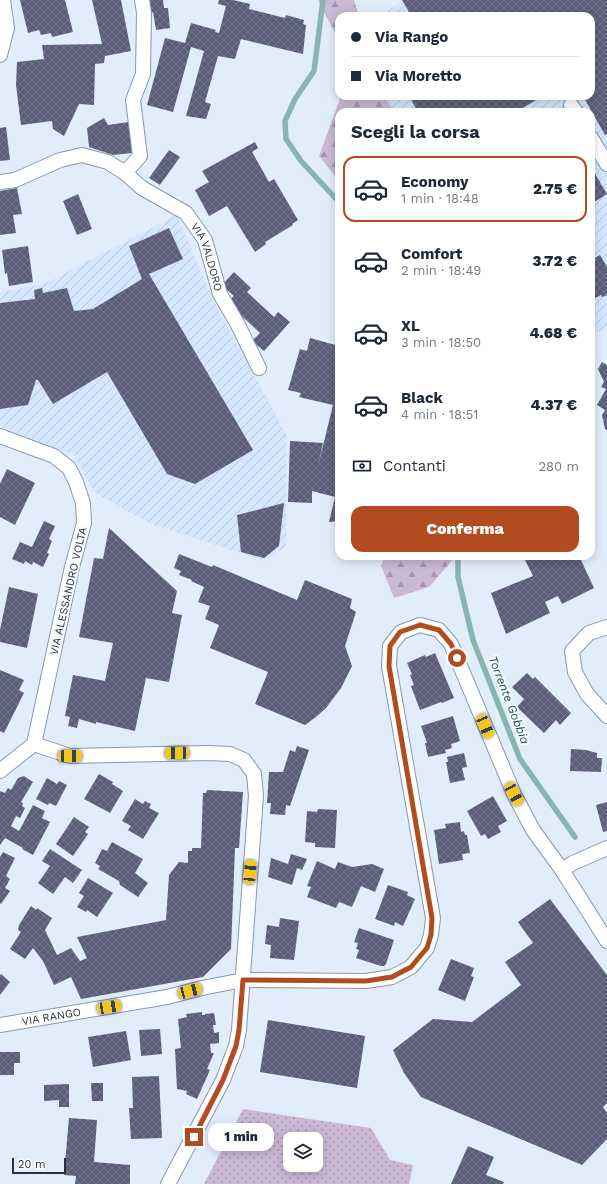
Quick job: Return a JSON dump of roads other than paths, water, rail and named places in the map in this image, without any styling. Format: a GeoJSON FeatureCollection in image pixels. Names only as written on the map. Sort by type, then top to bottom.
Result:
{"type":"FeatureCollection","features":[{"type":"Feature","properties":{"kind":"street"},"geometry":{"type":"LineString","coordinates":[[0,55],[7,28],[3,0]]}},
{"type":"Feature","properties":{"kind":"street"},"geometry":{"type":"LineString","coordinates":[[125,173],[140,156],[133,100],[143,74],[144,14],[142,0]]}},
{"type":"Feature","properties":{"kind":"street"},"geometry":{"type":"LineString","coordinates":[[595,144],[607,164]]}},
{"type":"Feature","properties":{"kind":"street","name":"VIA VALDORO"},"geometry":{"type":"LineString","coordinates":[[0,182],[15,180],[60,160],[82,155],[108,162],[125,173],[142,188],[186,213],[205,240],[220,294],[237,323],[259,368]]}},
{"type":"Feature","properties":{"kind":"street","name":"VIA ALESSANDRO VOLTA"},"geometry":{"type":"LineString","coordinates":[[0,436],[54,456],[69,468],[76,482],[83,503],[84,523],[72,567],[34,744]]}},
{"type":"Feature","properties":{"kind":"street","name":"VIA RANGO"},"geometry":{"type":"LineString","coordinates":[[0,1025],[167,997],[243,980],[366,981],[392,977],[411,967],[427,948],[431,935],[432,918],[389,666],[390,646],[400,632],[420,625],[439,630],[451,644],[514,794],[533,830],[562,870],[607,941]]}},
{"type":"Feature","properties":{"kind":"street"},"geometry":{"type":"LineString","coordinates":[[607,627],[589,634],[572,651],[575,672],[587,694],[607,716]]}},
{"type":"Feature","properties":{"kind":"street"},"geometry":{"type":"LineString","coordinates":[[0,771],[34,744],[70,756],[208,753],[230,754],[244,760],[254,774],[256,796],[243,980],[239,1030],[236,1046],[223,1080],[168,1184]]}},
{"type":"Feature","properties":{"kind":"street"},"geometry":{"type":"LineString","coordinates":[[562,870],[587,856],[607,848]]}},
{"type":"Feature","properties":{"kind":"waterway","name":"Torrente Gobbia"},"geometry":{"type":"LineString","coordinates":[[323,0],[314,71],[295,99],[285,121],[286,139],[301,161],[335,198]]}},
{"type":"Feature","properties":{"kind":"waterway","name":"Torrente Gobbia"},"geometry":{"type":"LineString","coordinates":[[458,560],[458,577],[473,640],[520,759],[575,837]]}}]}
